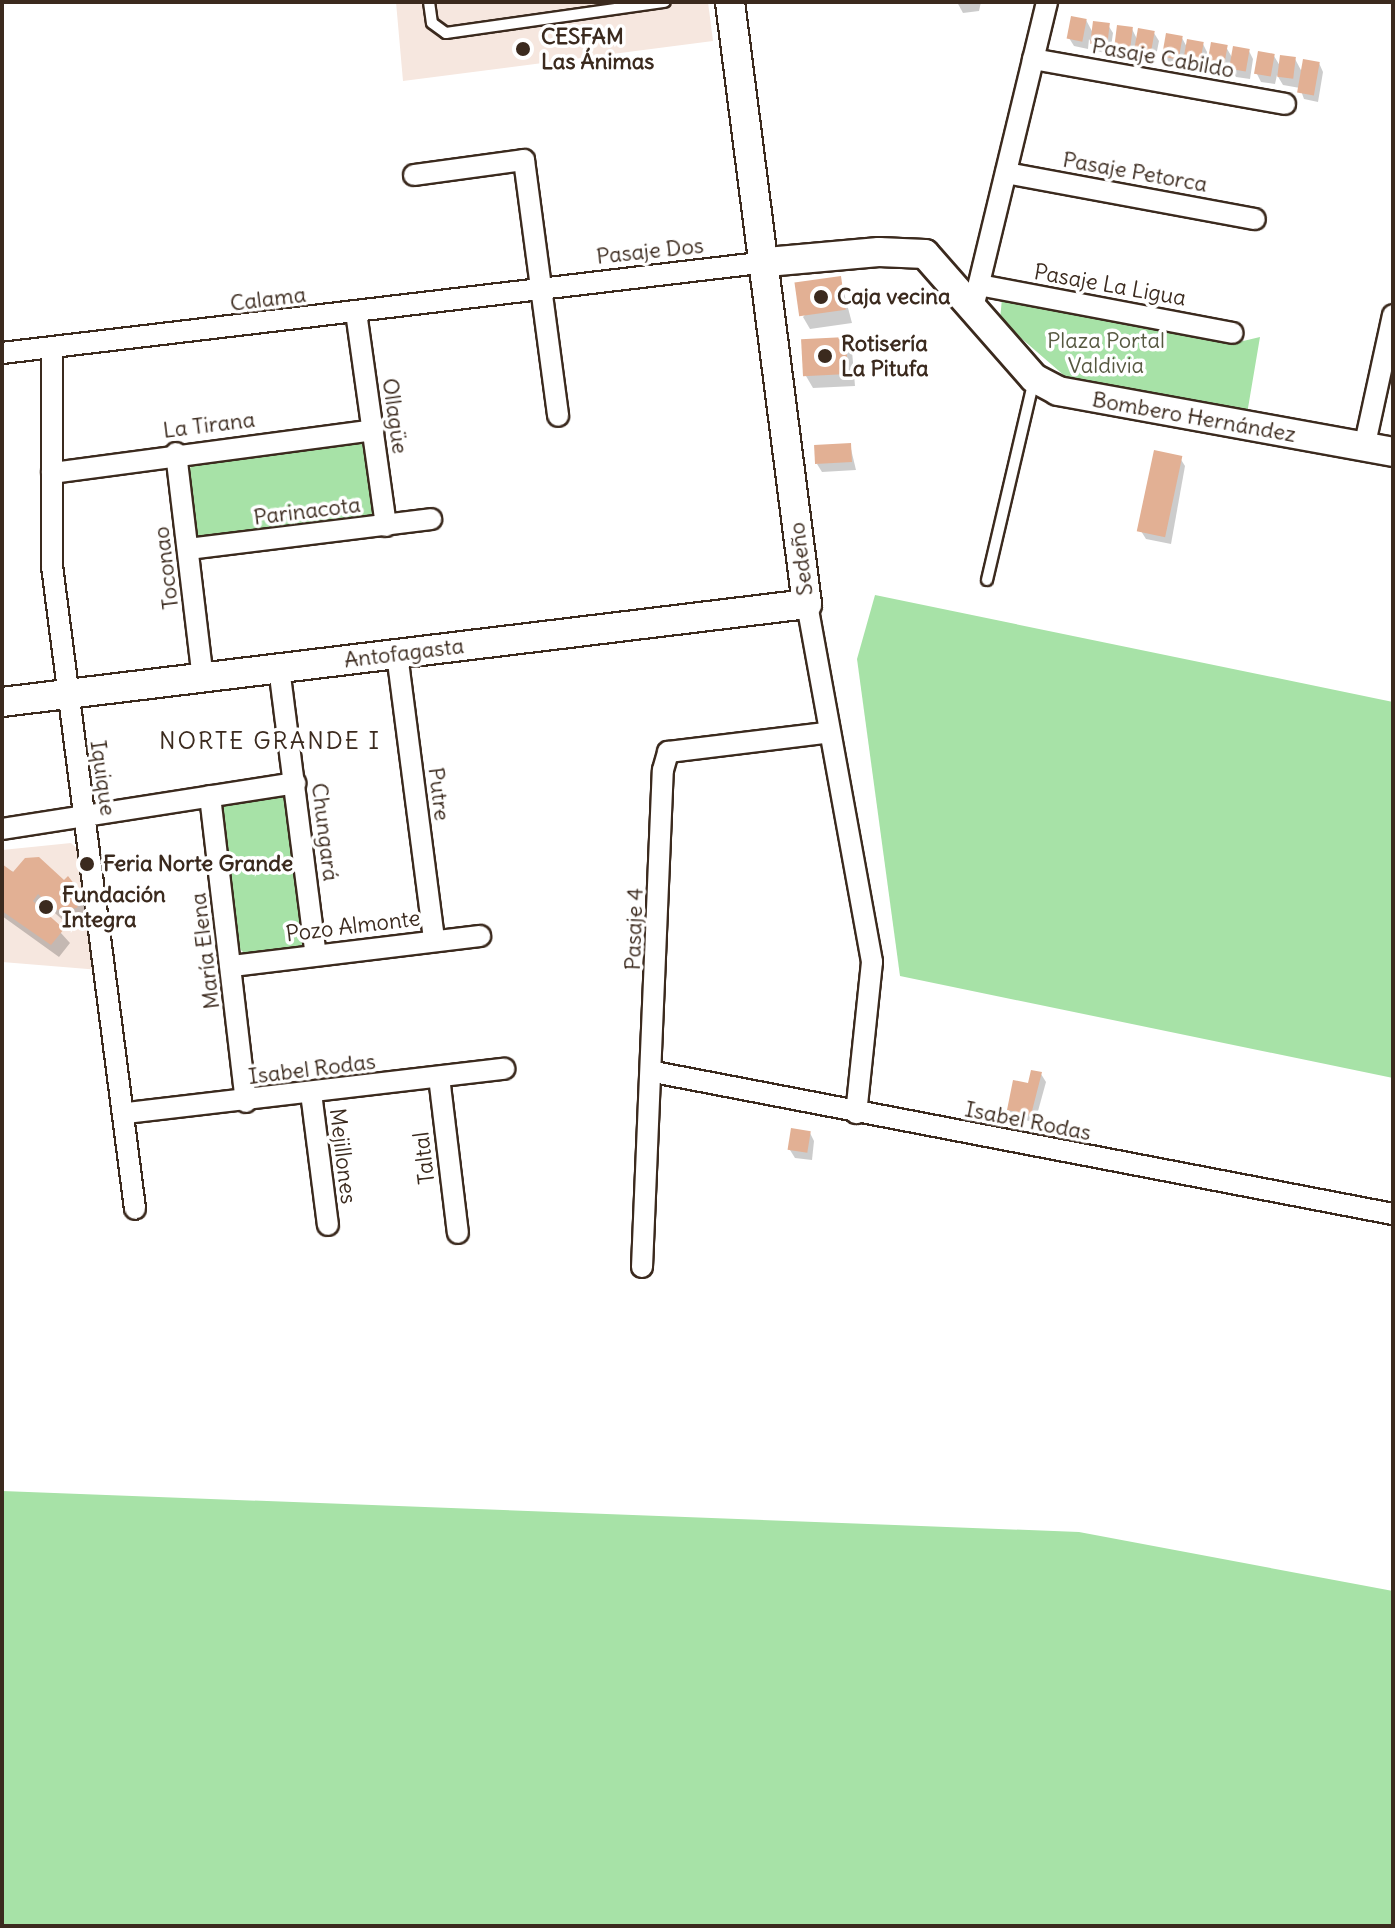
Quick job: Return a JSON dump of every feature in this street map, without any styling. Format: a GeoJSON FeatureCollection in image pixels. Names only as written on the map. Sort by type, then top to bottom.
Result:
{"type":"FeatureCollection","features":[{"type":"Feature","properties":{"kind":"street","name":"Sedeño"},"geometry":{"type":"LineString","coordinates":[[730,2],[767,262],[807,604],[826,733],[872,962],[856,1113]]}},
{"type":"Feature","properties":{"kind":"street"},"geometry":{"type":"LineString","coordinates":[[976,296],[1047,2]]}},
{"type":"Feature","properties":{"kind":"street","name":"Pasaje Cabildo"},"geometry":{"type":"LineString","coordinates":[[1033,59],[1285,104]]}},
{"type":"Feature","properties":{"kind":"street"},"geometry":{"type":"LineString","coordinates":[[414,175],[524,160],[558,416]]}},
{"type":"Feature","properties":{"kind":"street","name":"Pasaje Petorca"},"geometry":{"type":"LineString","coordinates":[[1006,173],[1255,219]]}},
{"type":"Feature","properties":{"kind":"street","name":"Bombero Hernández"},"geometry":{"type":"LineString","coordinates":[[767,262],[879,252],[925,254],[976,296],[1034,378],[1058,391],[1393,452]]}},
{"type":"Feature","properties":{"kind":"street","name":"Pasaje Dos"},"geometry":{"type":"LineString","coordinates":[[539,288],[767,262]]}},
{"type":"Feature","properties":{"kind":"street","name":"Calama"},"geometry":{"type":"LineString","coordinates":[[2,353],[52,350],[539,288]]}},
{"type":"Feature","properties":{"kind":"street","name":"Pasaje La Ligua"},"geometry":{"type":"LineString","coordinates":[[976,296],[1232,333]]}},
{"type":"Feature","properties":{"kind":"street","name":"Ollagüe"},"geometry":{"type":"LineString","coordinates":[[356,312],[386,526]]}},
{"type":"Feature","properties":{"kind":"street"},"geometry":{"type":"LineString","coordinates":[[1364,448],[1393,315]]}},
{"type":"Feature","properties":{"kind":"street","name":"Iquique"},"geometry":{"type":"LineString","coordinates":[[52,350],[52,566],[127,1113],[135,1209]]}},
{"type":"Feature","properties":{"kind":"street","name":"La Tirana"},"geometry":{"type":"LineString","coordinates":[[52,473],[176,453],[373,430]]}},
{"type":"Feature","properties":{"kind":"street","name":"Toconao"},"geometry":{"type":"LineString","coordinates":[[176,453],[203,678]]}},
{"type":"Feature","properties":{"kind":"street","name":"Parinacota"},"geometry":{"type":"LineString","coordinates":[[188,549],[431,519]]}},
{"type":"Feature","properties":{"kind":"street","name":"Antofagasta"},"geometry":{"type":"LineString","coordinates":[[2,702],[807,604]]}},
{"type":"Feature","properties":{"kind":"street","name":"Putre"},"geometry":{"type":"LineString","coordinates":[[397,654],[434,940]]}},
{"type":"Feature","properties":{"kind":"street","name":"Chungará"},"geometry":{"type":"LineString","coordinates":[[279,668],[316,955]]}},
{"type":"Feature","properties":{"kind":"street","name":"Pasaje 4"},"geometry":{"type":"LineString","coordinates":[[642,1267],[654,1072],[663,770],[668,752],[826,733]]}},
{"type":"Feature","properties":{"kind":"street"},"geometry":{"type":"LineString","coordinates":[[2,829],[295,783]]}},
{"type":"Feature","properties":{"kind":"street","name":"María Elena"},"geometry":{"type":"LineString","coordinates":[[210,796],[246,1102]]}},
{"type":"Feature","properties":{"kind":"street","name":"Pozo Almonte"},"geometry":{"type":"LineString","coordinates":[[232,966],[480,936]]}},
{"type":"Feature","properties":{"kind":"street","name":"Isabel Rodas"},"geometry":{"type":"LineString","coordinates":[[127,1113],[246,1102],[504,1069]]}},
{"type":"Feature","properties":{"kind":"street","name":"Isabel Rodas"},"geometry":{"type":"LineString","coordinates":[[654,1072],[1393,1214]]}},
{"type":"Feature","properties":{"kind":"street","name":"Taltal"},"geometry":{"type":"LineString","coordinates":[[439,1077],[458,1233]]}},
{"type":"Feature","properties":{"kind":"street","name":"Mejillones"},"geometry":{"type":"LineString","coordinates":[[311,1093],[328,1225]]}},
{"type":"Feature","properties":{"kind":"lane"},"geometry":{"type":"LineString","coordinates":[[429,2],[432,23],[446,33],[665,2]]}},
{"type":"Feature","properties":{"kind":"lane"},"geometry":{"type":"LineString","coordinates":[[987,580],[1034,378]]}},
{"type":"Feature","properties":{"kind":"shaded area","name":"CESFAM Las Ánimas"},"geometry":{"type":"Polygon","coordinates":[[[396,2],[708,2],[713,41],[403,81],[396,2]]]}},
{"type":"Feature","properties":{"kind":"shaded area","name":"Fundación Integra"},"geometry":{"type":"Polygon","coordinates":[[[71,843],[81,852],[100,970],[2,962],[2,850],[71,843]]]}},
{"type":"Feature","properties":{"kind":"green space","name":"Plaza Portal Valdivia"},"geometry":{"type":"Polygon","coordinates":[[[1002,298],[1239,342],[1260,337],[1247,414],[1067,378],[1000,320],[1002,298]]]}},
{"type":"Feature","properties":{"kind":"green space"},"geometry":{"type":"Polygon","coordinates":[[[362,442],[375,513],[366,522],[204,541],[194,535],[185,473],[193,465],[362,442]]]}},
{"type":"Feature","properties":{"kind":"green space"},"geometry":{"type":"Polygon","coordinates":[[[875,595],[1393,702],[1393,1078],[900,976],[857,659],[875,595]]]}},
{"type":"Feature","properties":{"kind":"green space"},"geometry":{"type":"Polygon","coordinates":[[[282,790],[288,796],[308,938],[302,948],[248,956],[235,945],[218,807],[224,797],[282,790]]]}},
{"type":"Feature","properties":{"kind":"green space"},"geometry":{"type":"Polygon","coordinates":[[[2,1491],[1079,1532],[1393,1591],[1393,1926],[2,1926],[2,1491]]]}},
{"type":"Feature","properties":{"kind":"building"},"geometry":{"type":"Polygon","coordinates":[[[1071,16],[1087,19],[1082,42],[1067,39],[1071,16]]]}},
{"type":"Feature","properties":{"kind":"building"},"geometry":{"type":"Polygon","coordinates":[[[1093,21],[1110,23],[1107,46],[1090,44],[1093,21]]]}},
{"type":"Feature","properties":{"kind":"building"},"geometry":{"type":"Polygon","coordinates":[[[1117,25],[1133,27],[1130,50],[1114,48],[1117,25]]]}},
{"type":"Feature","properties":{"kind":"building"},"geometry":{"type":"Polygon","coordinates":[[[1138,28],[1155,31],[1151,54],[1134,51],[1138,28]]]}},
{"type":"Feature","properties":{"kind":"building"},"geometry":{"type":"Polygon","coordinates":[[[1166,33],[1183,36],[1179,60],[1162,57],[1166,33]]]}},
{"type":"Feature","properties":{"kind":"building"},"geometry":{"type":"Polygon","coordinates":[[[1187,39],[1204,42],[1200,65],[1183,62],[1187,39]]]}},
{"type":"Feature","properties":{"kind":"building"},"geometry":{"type":"Polygon","coordinates":[[[1211,42],[1228,45],[1224,68],[1207,65],[1211,42]]]}},
{"type":"Feature","properties":{"kind":"building"},"geometry":{"type":"Polygon","coordinates":[[[1233,46],[1250,49],[1246,72],[1229,69],[1233,46]]]}},
{"type":"Feature","properties":{"kind":"building"},"geometry":{"type":"Polygon","coordinates":[[[1258,51],[1275,54],[1271,77],[1254,74],[1258,51]]]}},
{"type":"Feature","properties":{"kind":"building"},"geometry":{"type":"Polygon","coordinates":[[[1280,55],[1296,57],[1293,79],[1277,77],[1280,55]]]}},
{"type":"Feature","properties":{"kind":"building"},"geometry":{"type":"Polygon","coordinates":[[[1303,59],[1320,62],[1314,95],[1297,92],[1303,59]]]}},
{"type":"Feature","properties":{"kind":"building","name":"Caja vecina"},"geometry":{"type":"Polygon","coordinates":[[[841,276],[846,310],[799,316],[794,283],[841,276]]]}},
{"type":"Feature","properties":{"kind":"building","name":"Rotisería La Pitufa"},"geometry":{"type":"Polygon","coordinates":[[[846,337],[848,374],[803,376],[801,339],[846,337]]]}},
{"type":"Feature","properties":{"kind":"building"},"geometry":{"type":"Polygon","coordinates":[[[851,443],[852,462],[815,464],[814,445],[851,443]]]}},
{"type":"Feature","properties":{"kind":"building"},"geometry":{"type":"Polygon","coordinates":[[[1154,450],[1182,456],[1165,537],[1137,531],[1154,450]]]}},
{"type":"Feature","properties":{"kind":"building"},"geometry":{"type":"Polygon","coordinates":[[[39,857],[64,880],[68,876],[82,894],[77,908],[56,910],[38,894],[33,901],[64,929],[51,945],[2,911],[2,864],[13,872],[25,858],[39,857]]]}},
{"type":"Feature","properties":{"kind":"building"},"geometry":{"type":"Polygon","coordinates":[[[1031,1070],[1042,1072],[1031,1115],[1007,1110],[1013,1080],[1028,1083],[1031,1070]]]}},
{"type":"Feature","properties":{"kind":"building"},"geometry":{"type":"Polygon","coordinates":[[[791,1128],[811,1131],[807,1153],[788,1150],[791,1128]]]}},
{"type":"Feature","properties":{"kind":"place","name":"CESFAM Las Ánimas"},"geometry":{"type":"Point","coordinates":[523,49]}},
{"type":"Feature","properties":{"kind":"place","name":"Caja vecina"},"geometry":{"type":"Point","coordinates":[821,297]}},
{"type":"Feature","properties":{"kind":"place","name":"Rotisería La Pitufa"},"geometry":{"type":"Point","coordinates":[825,356]}},
{"type":"Feature","properties":{"kind":"place","name":"Feria Norte Grande"},"geometry":{"type":"Point","coordinates":[87,864]}},
{"type":"Feature","properties":{"kind":"place","name":"Fundación Integra"},"geometry":{"type":"Point","coordinates":[46,907]}},
{"type":"Feature","properties":{"kind":"district","name":"NORTE GRANDE I"},"geometry":{"type":"Point","coordinates":[270,741]}}]}
